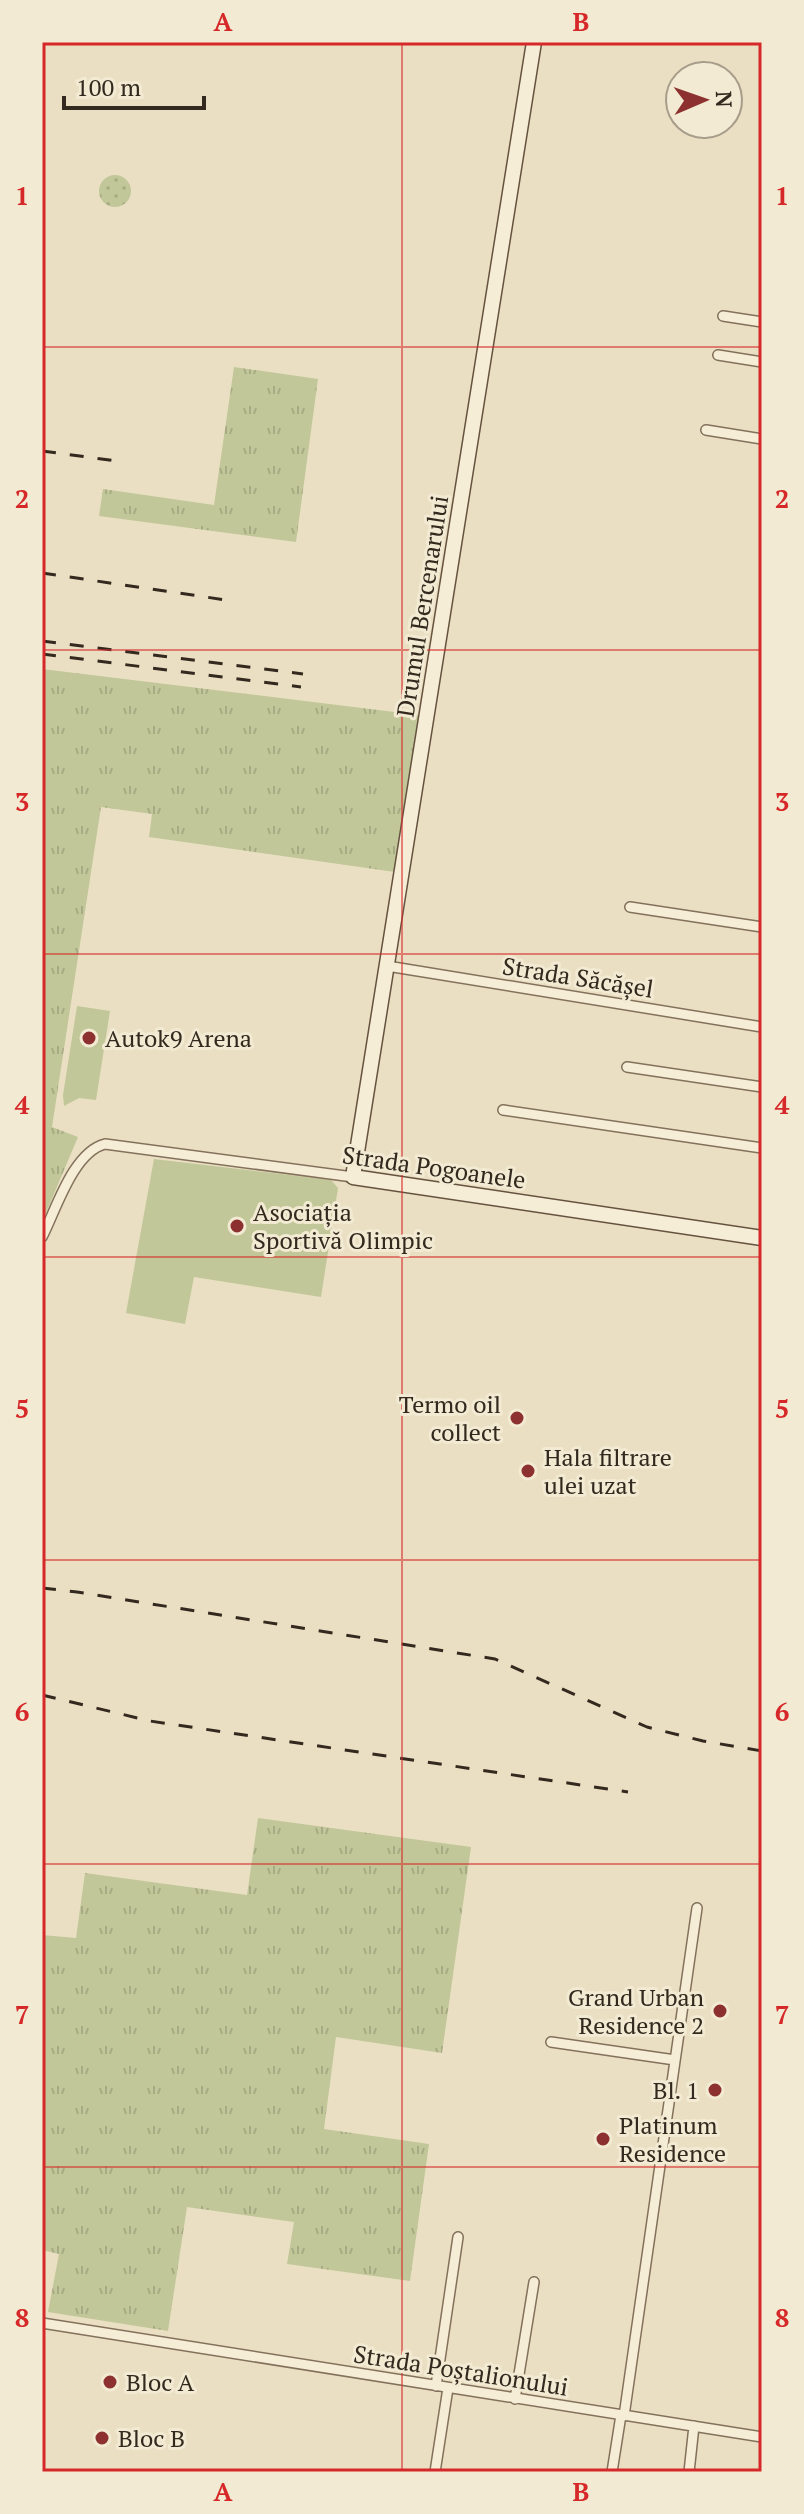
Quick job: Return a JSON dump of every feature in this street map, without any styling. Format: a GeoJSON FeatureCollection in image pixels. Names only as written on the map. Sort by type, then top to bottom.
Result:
{"type":"FeatureCollection","features":[{"type":"Feature","properties":{"kind":"street","name":"Drumul Bercenarului"},"geometry":{"type":"LineString","coordinates":[[353,1177],[534,42]]}},
{"type":"Feature","properties":{"kind":"street"},"geometry":{"type":"LineString","coordinates":[[723,316],[762,322]]}},
{"type":"Feature","properties":{"kind":"street"},"geometry":{"type":"LineString","coordinates":[[718,355],[762,362]]}},
{"type":"Feature","properties":{"kind":"street"},"geometry":{"type":"LineString","coordinates":[[706,430],[762,439]]}},
{"type":"Feature","properties":{"kind":"street"},"geometry":{"type":"LineString","coordinates":[[630,907],[762,927]]}},
{"type":"Feature","properties":{"kind":"street","name":"Strada Săcășel"},"geometry":{"type":"LineString","coordinates":[[387,966],[762,1027]]}},
{"type":"Feature","properties":{"kind":"street"},"geometry":{"type":"LineString","coordinates":[[627,1067],[762,1087]]}},
{"type":"Feature","properties":{"kind":"street"},"geometry":{"type":"LineString","coordinates":[[503,1110],[762,1148]]}},
{"type":"Feature","properties":{"kind":"street","name":"Strada Pogoanele"},"geometry":{"type":"LineString","coordinates":[[42,1237],[80,1161],[99,1145],[116,1144],[762,1238]]}},
{"type":"Feature","properties":{"kind":"street"},"geometry":{"type":"LineString","coordinates":[[612,2472],[697,1908]]}},
{"type":"Feature","properties":{"kind":"street"},"geometry":{"type":"LineString","coordinates":[[551,2042],[675,2060]]}},
{"type":"Feature","properties":{"kind":"street"},"geometry":{"type":"LineString","coordinates":[[436,2386],[458,2237]]}},
{"type":"Feature","properties":{"kind":"street"},"geometry":{"type":"LineString","coordinates":[[515,2399],[534,2282]]}},
{"type":"Feature","properties":{"kind":"street","name":"Strada Poștalionului"},"geometry":{"type":"LineString","coordinates":[[42,2323],[762,2437]]}},
{"type":"Feature","properties":{"kind":"street"},"geometry":{"type":"LineString","coordinates":[[435,2472],[448,2388]]}},
{"type":"Feature","properties":{"kind":"street"},"geometry":{"type":"LineString","coordinates":[[689,2472],[694,2426]]}},
{"type":"Feature","properties":{"kind":"green space"},"geometry":{"type":"Polygon","coordinates":[[[115,175],[127,179],[131,191],[127,203],[115,207],[103,203],[99,191],[103,179],[115,175]]]}},
{"type":"Feature","properties":{"kind":"green space"},"geometry":{"type":"Polygon","coordinates":[[[234,367],[318,379],[296,542],[99,516],[103,489],[214,505],[234,367]]]}},
{"type":"Feature","properties":{"kind":"green space"},"geometry":{"type":"Polygon","coordinates":[[[42,669],[419,715],[395,872],[149,837],[152,814],[101,807],[52,1127],[78,1137],[45,1215],[42,1215],[42,669]]]}},
{"type":"Feature","properties":{"kind":"green space","name":"Autok9 Arena"},"geometry":{"type":"Polygon","coordinates":[[[77,1006],[110,1011],[96,1100],[79,1098],[64,1106],[63,1095],[77,1006]]]}},
{"type":"Feature","properties":{"kind":"green space","name":"Asociația Sportivă Olimpic"},"geometry":{"type":"Polygon","coordinates":[[[154,1159],[331,1180],[338,1188],[321,1297],[194,1277],[185,1324],[126,1313],[154,1159]]]}},
{"type":"Feature","properties":{"kind":"green space"},"geometry":{"type":"Polygon","coordinates":[[[258,1818],[471,1847],[442,2053],[336,2037],[324,2129],[429,2144],[410,2281],[287,2264],[294,2222],[187,2207],[168,2331],[48,2312],[59,2254],[42,2250],[42,1935],[76,1938],[85,1873],[247,1895],[258,1818]]]}},
{"type":"Feature","properties":{"kind":"railway"},"geometry":{"type":"LineString","coordinates":[[42,451],[117,461]]}},
{"type":"Feature","properties":{"kind":"railway"},"geometry":{"type":"LineString","coordinates":[[42,573],[233,601]]}},
{"type":"Feature","properties":{"kind":"railway"},"geometry":{"type":"LineString","coordinates":[[42,641],[303,674]]}},
{"type":"Feature","properties":{"kind":"railway"},"geometry":{"type":"LineString","coordinates":[[42,654],[301,687]]}},
{"type":"Feature","properties":{"kind":"railway"},"geometry":{"type":"LineString","coordinates":[[42,1588],[495,1659],[647,1727],[762,1751]]}},
{"type":"Feature","properties":{"kind":"railway"},"geometry":{"type":"LineString","coordinates":[[42,1695],[150,1721],[628,1792]]}},
{"type":"Feature","properties":{"kind":"place","name":"Autok9 Arena"},"geometry":{"type":"Point","coordinates":[89,1038]}},
{"type":"Feature","properties":{"kind":"place","name":"Asociația Sportivă Olimpic"},"geometry":{"type":"Point","coordinates":[237,1226]}},
{"type":"Feature","properties":{"kind":"place","name":"Termo oil collect"},"geometry":{"type":"Point","coordinates":[517,1418]}},
{"type":"Feature","properties":{"kind":"place","name":"Hala filtrare ulei uzat"},"geometry":{"type":"Point","coordinates":[528,1471]}},
{"type":"Feature","properties":{"kind":"place","name":"Grand Urban Residence 2"},"geometry":{"type":"Point","coordinates":[720,2011]}},
{"type":"Feature","properties":{"kind":"place","name":"Bl. 1"},"geometry":{"type":"Point","coordinates":[715,2090]}},
{"type":"Feature","properties":{"kind":"place","name":"Platinum Residence"},"geometry":{"type":"Point","coordinates":[603,2139]}},
{"type":"Feature","properties":{"kind":"place","name":"Bloc A"},"geometry":{"type":"Point","coordinates":[110,2382]}},
{"type":"Feature","properties":{"kind":"place","name":"Bloc B"},"geometry":{"type":"Point","coordinates":[102,2438]}}]}
